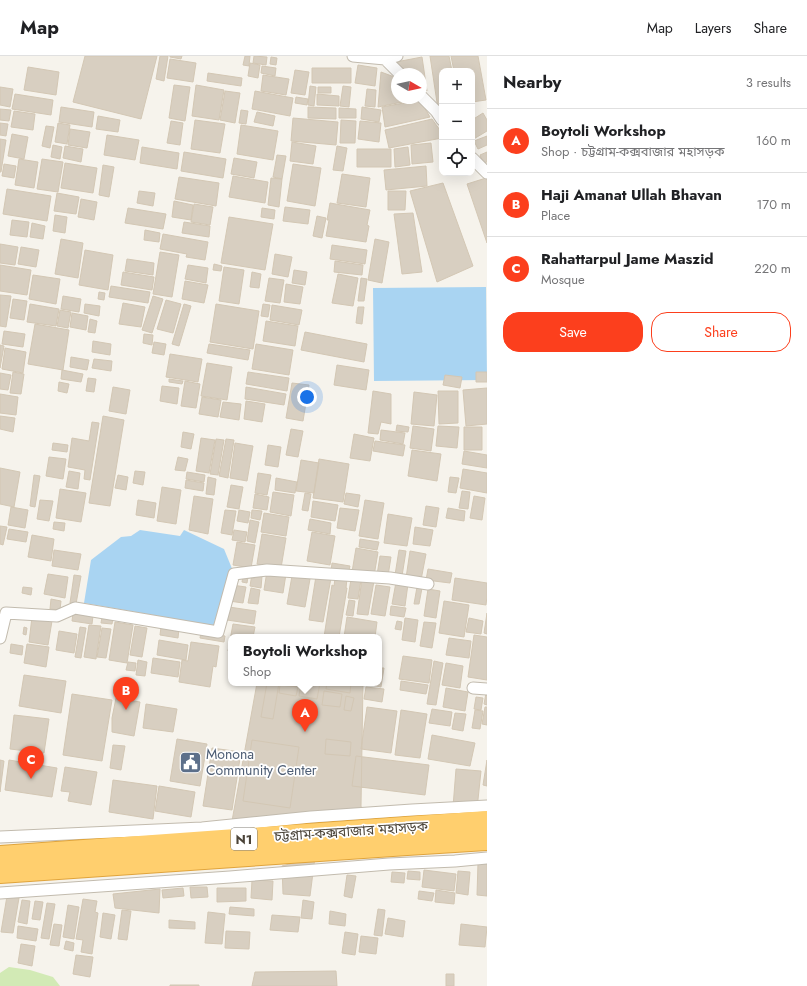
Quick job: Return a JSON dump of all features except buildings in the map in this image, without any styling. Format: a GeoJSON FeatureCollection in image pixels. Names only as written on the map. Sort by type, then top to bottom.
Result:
{"type":"FeatureCollection","features":[{"type":"Feature","properties":{"kind":"highway","name":"চট্টগ্রাম-কক্সবাজার মহাসড়ক"},"geometry":{"type":"LineString","coordinates":[[0,856],[487,821]]}},
{"type":"Feature","properties":{"kind":"highway","name":"চট্টগ্রাম-কক্সবাজার মহাসড়ক"},"geometry":{"type":"LineString","coordinates":[[0,873],[487,840]]}},
{"type":"Feature","properties":{"kind":"street"},"geometry":{"type":"LineString","coordinates":[[354,56],[385,59],[397,56]]}},
{"type":"Feature","properties":{"kind":"street"},"geometry":{"type":"LineString","coordinates":[[385,59],[394,68]]}},
{"type":"Feature","properties":{"kind":"street"},"geometry":{"type":"LineString","coordinates":[[427,102],[439,116]]}},
{"type":"Feature","properties":{"kind":"street"},"geometry":{"type":"LineString","coordinates":[[475,161],[487,173]]}},
{"type":"Feature","properties":{"kind":"street"},"geometry":{"type":"LineString","coordinates":[[0,638],[6,613],[57,616],[75,608],[218,632],[234,574],[260,570],[390,578],[428,584]]}},
{"type":"Feature","properties":{"kind":"street"},"geometry":{"type":"LineString","coordinates":[[473,688],[487,689]]}},
{"type":"Feature","properties":{"kind":"street"},"geometry":{"type":"LineString","coordinates":[[0,837],[202,828],[311,817],[487,806]]}},
{"type":"Feature","properties":{"kind":"street"},"geometry":{"type":"LineString","coordinates":[[0,892],[487,858]]}},
{"type":"Feature","properties":{"kind":"green space"},"geometry":{"type":"Polygon","coordinates":[[[9,967],[30,970],[53,977],[60,986],[0,986],[0,973],[9,967]]]}},
{"type":"Feature","properties":{"kind":"water"},"geometry":{"type":"Polygon","coordinates":[[[486,287],[487,380],[374,381],[373,288],[486,287]]]}},
{"type":"Feature","properties":{"kind":"water"},"geometry":{"type":"Polygon","coordinates":[[[140,530],[180,536],[184,530],[224,549],[233,571],[216,626],[84,603],[91,560],[121,537],[131,536],[140,530]]]}},
{"type":"Feature","properties":{"kind":"place","name":"Haji Amanat Ullah Bhavan"},"geometry":{"type":"Point","coordinates":[126,710]}},
{"type":"Feature","properties":{"kind":"place","name":"Boytoli Workshop"},"geometry":{"type":"Point","coordinates":[305,732]}},
{"type":"Feature","properties":{"kind":"place","name":"Monona Community Center"},"geometry":{"type":"Point","coordinates":[190,762]}},
{"type":"Feature","properties":{"kind":"place","name":"Rahattarpul Jame Maszid"},"geometry":{"type":"Point","coordinates":[31,779]}}]}
